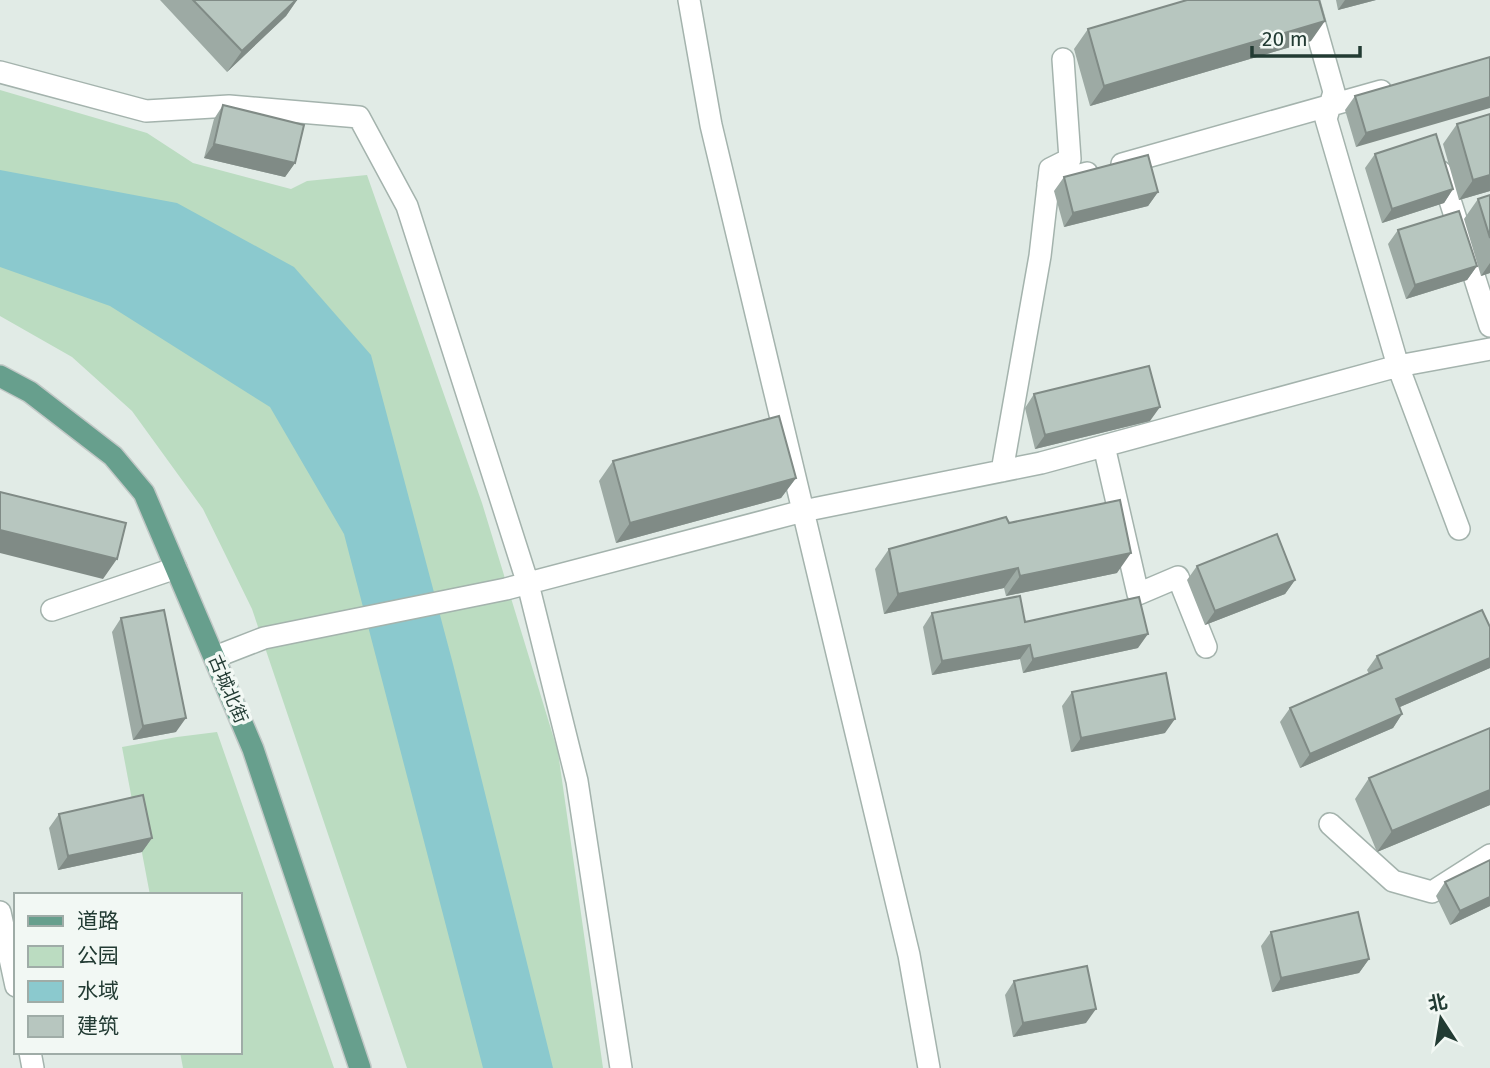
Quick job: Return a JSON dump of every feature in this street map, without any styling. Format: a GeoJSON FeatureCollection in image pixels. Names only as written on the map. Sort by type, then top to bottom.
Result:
{"type":"FeatureCollection","features":[{"type":"Feature","properties":{"kind":"main road","name":"古城北街"},"geometry":{"type":"LineString","coordinates":[[0,376],[30,392],[113,456],[144,494],[253,748],[360,1068]]}},
{"type":"Feature","properties":{"kind":"street"},"geometry":{"type":"LineString","coordinates":[[689,0],[711,125],[909,955],[929,1068]]}},
{"type":"Feature","properties":{"kind":"street"},"geometry":{"type":"LineString","coordinates":[[1308,0],[1335,92],[1326,119],[1398,366],[1459,529]]}},
{"type":"Feature","properties":{"kind":"street"},"geometry":{"type":"LineString","coordinates":[[1002,471],[1040,256],[1050,169],[1070,159],[1063,60]]}},
{"type":"Feature","properties":{"kind":"street"},"geometry":{"type":"LineString","coordinates":[[0,72],[146,111],[229,106],[359,117],[407,206],[528,584],[577,781],[621,1068]]}},
{"type":"Feature","properties":{"kind":"street"},"geometry":{"type":"LineString","coordinates":[[1048,184],[1397,86]]}},
{"type":"Feature","properties":{"kind":"street"},"geometry":{"type":"LineString","coordinates":[[1434,150],[1490,327]]}},
{"type":"Feature","properties":{"kind":"street"},"geometry":{"type":"LineString","coordinates":[[215,657],[264,638],[528,584],[803,511],[1002,471],[1398,366],[1490,349]]}},
{"type":"Feature","properties":{"kind":"street"},"geometry":{"type":"LineString","coordinates":[[1104,446],[1138,594],[1178,577],[1206,647]]}},
{"type":"Feature","properties":{"kind":"street"},"geometry":{"type":"LineString","coordinates":[[52,610],[176,568]]}},
{"type":"Feature","properties":{"kind":"street"},"geometry":{"type":"LineString","coordinates":[[1330,824],[1393,881],[1432,891],[1490,855]]}},
{"type":"Feature","properties":{"kind":"street"},"geometry":{"type":"LineString","coordinates":[[0,912],[14,977]]}},
{"type":"Feature","properties":{"kind":"green space"},"geometry":{"type":"Polygon","coordinates":[[[0,90],[147,133],[193,163],[291,189],[307,181],[367,175],[482,503],[558,752],[603,1068],[407,1068],[252,609],[203,509],[132,411],[72,357],[0,316],[0,90]]]}},
{"type":"Feature","properties":{"kind":"green space"},"geometry":{"type":"Polygon","coordinates":[[[217,732],[334,1068],[183,1068],[180,1054],[242,1054],[242,893],[150,893],[122,747],[217,732]]]}},
{"type":"Feature","properties":{"kind":"water"},"geometry":{"type":"Polygon","coordinates":[[[0,170],[177,203],[294,267],[371,355],[453,664],[553,1068],[483,1068],[344,534],[270,407],[110,306],[0,267],[0,170]]]}},
{"type":"Feature","properties":{"kind":"building"},"geometry":{"type":"Polygon","coordinates":[[[193,0],[296,0],[242,51],[193,0]]]}},
{"type":"Feature","properties":{"kind":"building"},"geometry":{"type":"Polygon","coordinates":[[[1187,0],[1319,0],[1325,21],[1104,86],[1088,29],[1187,0]]]}},
{"type":"Feature","properties":{"kind":"building"},"geometry":{"type":"Polygon","coordinates":[[[1490,57],[1490,97],[1366,133],[1355,96],[1490,57]]]}},
{"type":"Feature","properties":{"kind":"building"},"geometry":{"type":"Polygon","coordinates":[[[223,105],[304,125],[295,163],[214,144],[223,105]]]}},
{"type":"Feature","properties":{"kind":"building"},"geometry":{"type":"Polygon","coordinates":[[[1490,114],[1490,175],[1473,180],[1457,124],[1490,114]]]}},
{"type":"Feature","properties":{"kind":"building"},"geometry":{"type":"Polygon","coordinates":[[[1436,134],[1453,189],[1392,209],[1375,154],[1436,134]]]}},
{"type":"Feature","properties":{"kind":"building"},"geometry":{"type":"Polygon","coordinates":[[[1148,155],[1158,192],[1073,213],[1064,177],[1148,155]]]}},
{"type":"Feature","properties":{"kind":"building"},"geometry":{"type":"Polygon","coordinates":[[[1490,195],[1490,238],[1478,199],[1490,195]]]}},
{"type":"Feature","properties":{"kind":"building"},"geometry":{"type":"Polygon","coordinates":[[[1459,211],[1477,266],[1415,285],[1398,230],[1459,211]]]}},
{"type":"Feature","properties":{"kind":"building"},"geometry":{"type":"Polygon","coordinates":[[[1149,366],[1160,407],[1045,435],[1034,394],[1149,366]]]}},
{"type":"Feature","properties":{"kind":"building"},"geometry":{"type":"Polygon","coordinates":[[[779,416],[796,478],[630,523],[613,461],[779,416]]]}},
{"type":"Feature","properties":{"kind":"building"},"geometry":{"type":"Polygon","coordinates":[[[0,492],[126,523],[117,559],[0,530],[0,492]]]}},
{"type":"Feature","properties":{"kind":"building"},"geometry":{"type":"Polygon","coordinates":[[[1120,500],[1131,553],[1020,576],[1018,568],[898,594],[889,549],[1006,517],[1009,523],[1120,500]]]}},
{"type":"Feature","properties":{"kind":"building"},"geometry":{"type":"Polygon","coordinates":[[[1277,534],[1295,580],[1215,611],[1197,566],[1277,534]]]}},
{"type":"Feature","properties":{"kind":"building"},"geometry":{"type":"Polygon","coordinates":[[[1020,596],[1025,622],[1139,597],[1148,634],[1033,659],[1030,645],[942,661],[932,613],[1020,596]]]}},
{"type":"Feature","properties":{"kind":"building"},"geometry":{"type":"Polygon","coordinates":[[[164,610],[186,718],[143,726],[121,618],[164,610]]]}},
{"type":"Feature","properties":{"kind":"building"},"geometry":{"type":"Polygon","coordinates":[[[1482,610],[1490,627],[1490,658],[1396,699],[1402,714],[1310,754],[1290,708],[1382,668],[1377,656],[1482,610]]]}},
{"type":"Feature","properties":{"kind":"building"},"geometry":{"type":"Polygon","coordinates":[[[1166,673],[1175,719],[1081,738],[1072,692],[1166,673]]]}},
{"type":"Feature","properties":{"kind":"building"},"geometry":{"type":"Polygon","coordinates":[[[1490,728],[1490,790],[1392,831],[1369,778],[1490,728]]]}},
{"type":"Feature","properties":{"kind":"building"},"geometry":{"type":"Polygon","coordinates":[[[143,795],[152,838],[68,856],[59,814],[143,795]]]}},
{"type":"Feature","properties":{"kind":"building"},"geometry":{"type":"Polygon","coordinates":[[[1490,860],[1490,897],[1460,911],[1445,882],[1490,860]]]}},
{"type":"Feature","properties":{"kind":"building"},"geometry":{"type":"Polygon","coordinates":[[[1358,912],[1369,959],[1281,978],[1271,932],[1358,912]]]}},
{"type":"Feature","properties":{"kind":"building"},"geometry":{"type":"Polygon","coordinates":[[[1087,966],[1096,1009],[1023,1023],[1014,981],[1087,966]]]}}]}
